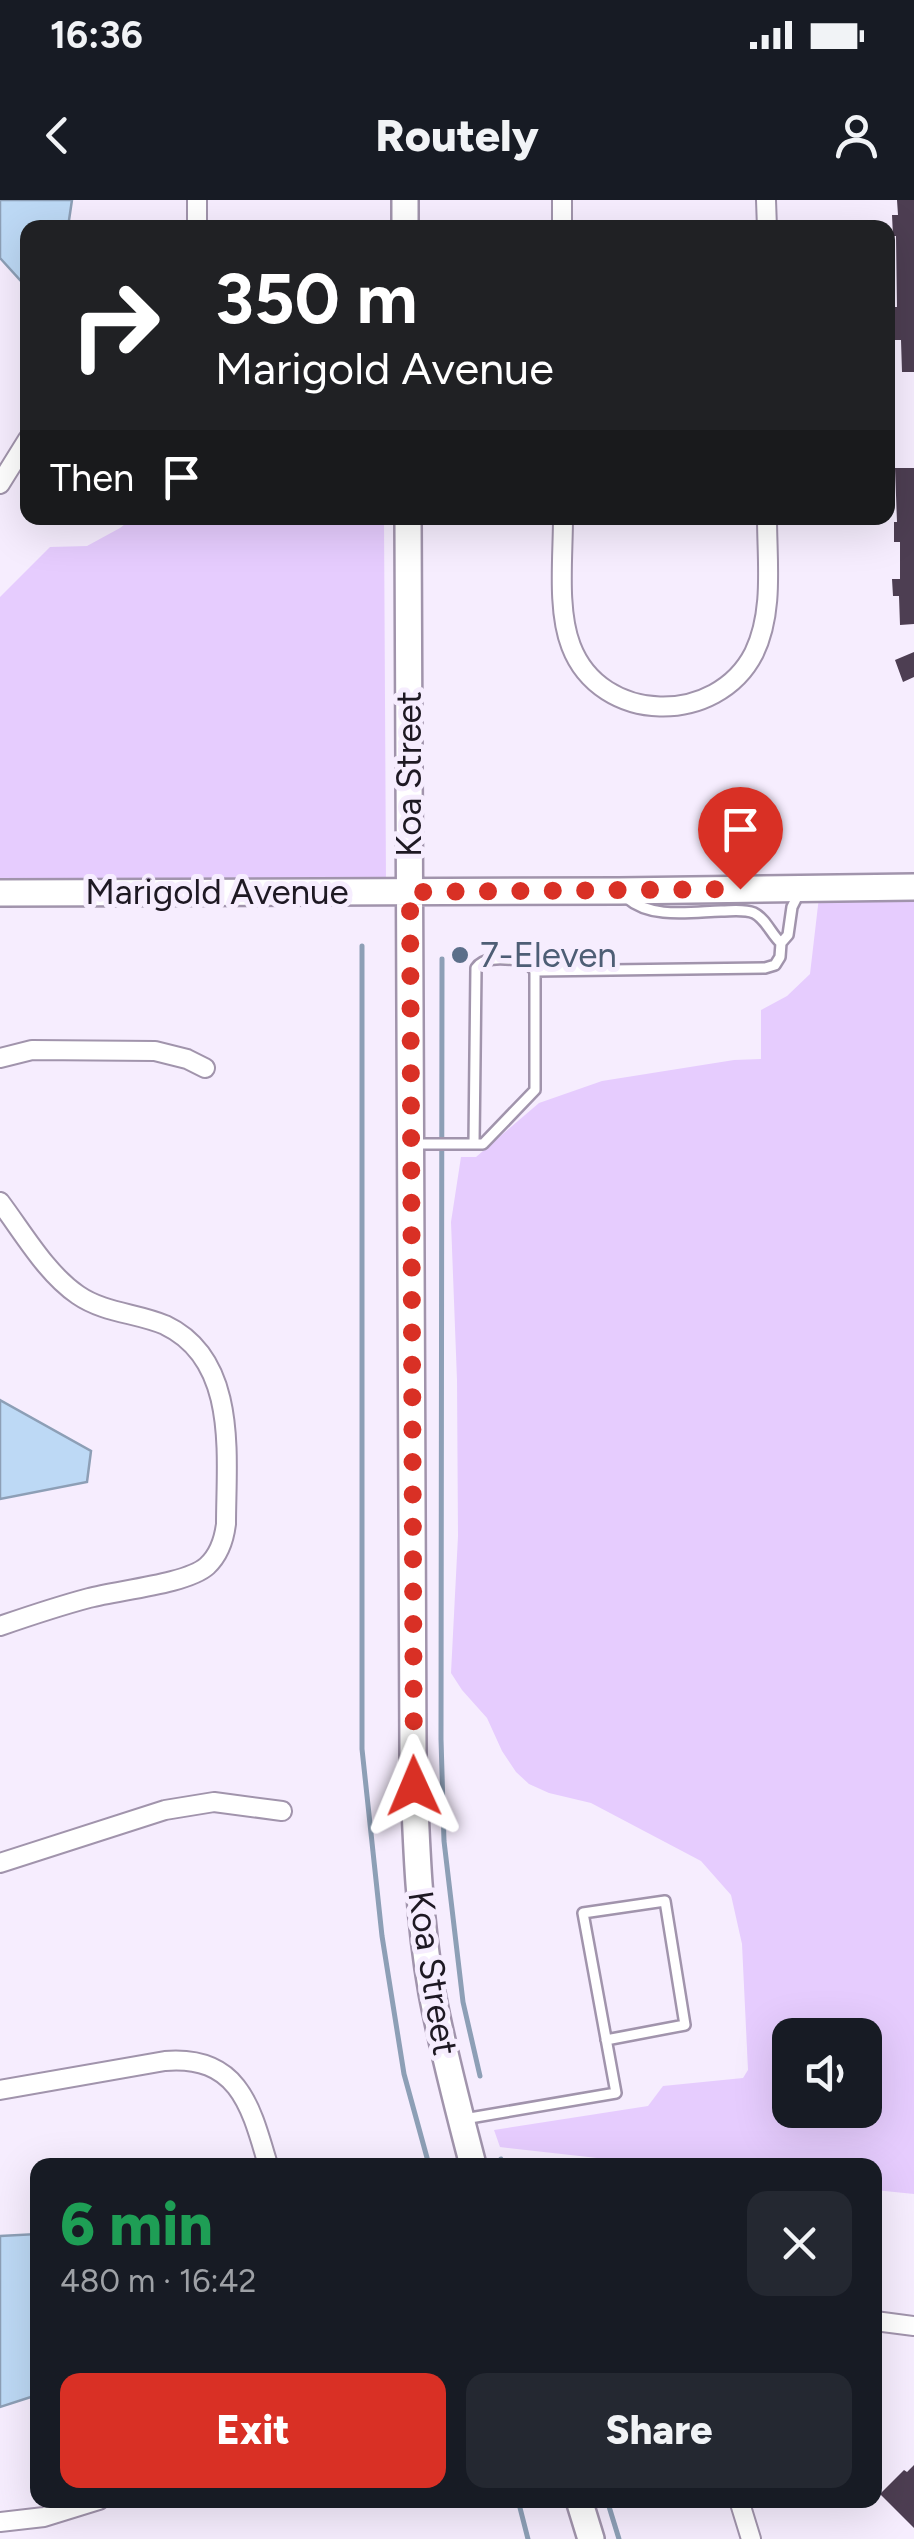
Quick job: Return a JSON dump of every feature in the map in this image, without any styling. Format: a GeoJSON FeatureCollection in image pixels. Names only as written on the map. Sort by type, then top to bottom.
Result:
{"type":"FeatureCollection","features":[{"type":"Feature","properties":{"kind":"main road","name":"Koa Street"},"geometry":{"type":"LineString","coordinates":[[408,525],[413,1755],[418,1880],[432,1992],[471,2158]]}},
{"type":"Feature","properties":{"kind":"main road","name":"Marigold Avenue"},"geometry":{"type":"LineString","coordinates":[[0,893],[914,888]]}},
{"type":"Feature","properties":{"kind":"main road"},"geometry":{"type":"LineString","coordinates":[[581,2508],[591,2539]]}},
{"type":"Feature","properties":{"kind":"street"},"geometry":{"type":"LineString","coordinates":[[0,484],[20,452]]}},
{"type":"Feature","properties":{"kind":"street"},"geometry":{"type":"LineString","coordinates":[[563,525],[565,618],[577,659],[592,677],[618,696],[646,705],[675,707],[718,693],[732,683],[752,656],[760,640],[767,606],[768,525]]}},
{"type":"Feature","properties":{"kind":"street"},"geometry":{"type":"LineString","coordinates":[[0,1058],[32,1050],[155,1051],[205,1068]]}},
{"type":"Feature","properties":{"kind":"street"},"geometry":{"type":"LineString","coordinates":[[0,1202],[57,1278],[77,1294],[100,1306],[196,1334],[215,1381],[226,1428],[224,1540],[208,1565],[187,1578],[88,1598],[0,1626]]}},
{"type":"Feature","properties":{"kind":"street"},"geometry":{"type":"LineString","coordinates":[[0,1862],[166,1810],[214,1802],[282,1810]]}},
{"type":"Feature","properties":{"kind":"street"},"geometry":{"type":"LineString","coordinates":[[0,2090],[165,2062],[198,2062],[224,2074],[242,2092],[254,2116],[266,2158]]}},
{"type":"Feature","properties":{"kind":"street"},"geometry":{"type":"LineString","coordinates":[[882,2322],[914,2326]]}},
{"type":"Feature","properties":{"kind":"street"},"geometry":{"type":"LineString","coordinates":[[0,2522],[44,2517],[73,2508]]}},
{"type":"Feature","properties":{"kind":"street"},"geometry":{"type":"LineString","coordinates":[[741,2508],[751,2539]]}},
{"type":"Feature","properties":{"kind":"lane"},"geometry":{"type":"LineString","coordinates":[[535,971],[775,965],[781,943],[788,935],[792,907],[803,888]]}},
{"type":"Feature","properties":{"kind":"lane"},"geometry":{"type":"LineString","coordinates":[[619,891],[636,906],[653,912],[746,911],[760,918],[781,943]]}},
{"type":"Feature","properties":{"kind":"lane"},"geometry":{"type":"LineString","coordinates":[[411,1144],[474,1144],[483,1144],[535,1090],[535,971],[525,960],[487,959],[476,968],[474,1144]]}},
{"type":"Feature","properties":{"kind":"lane"},"geometry":{"type":"LineString","coordinates":[[461,2120],[616,2093],[606,2040],[583,1913],[665,1901],[686,2025],[606,2040]]}},
{"type":"Feature","properties":{"kind":"shaded area"},"geometry":{"type":"Polygon","coordinates":[[[384,525],[386,883],[0,884],[0,597],[50,547],[87,546],[120,528],[384,525]]]}},
{"type":"Feature","properties":{"kind":"shaded area"},"geometry":{"type":"Polygon","coordinates":[[[914,896],[914,2194],[882,2191],[882,2158],[598,2158],[500,2147],[494,2130],[648,2106],[663,2086],[743,2078],[748,2070],[742,1944],[731,1895],[701,1861],[591,1803],[529,1784],[516,1772],[487,1718],[451,1673],[458,1536],[451,1222],[461,1157],[476,1157],[539,1103],[602,1081],[761,1059],[761,1010],[787,996],[810,974],[819,897],[914,896]]]}},
{"type":"Feature","properties":{"kind":"water"},"geometry":{"type":"Polygon","coordinates":[[[0,200],[72,200],[69,220],[20,220],[20,280],[0,258],[0,200]]]}},
{"type":"Feature","properties":{"kind":"water"},"geometry":{"type":"Polygon","coordinates":[[[0,1400],[91,1451],[87,1482],[0,1499],[0,1400]]]}},
{"type":"Feature","properties":{"kind":"water"},"geometry":{"type":"Polygon","coordinates":[[[30,2234],[30,2397],[0,2407],[0,2236],[30,2234]]]}},
{"type":"Feature","properties":{"kind":"building"},"geometry":{"type":"Polygon","coordinates":[[[897,200],[914,200],[914,372],[902,372],[901,340],[895,340],[896,236],[892,215],[898,215],[897,200]]]}},
{"type":"Feature","properties":{"kind":"building"},"geometry":{"type":"Polygon","coordinates":[[[895,468],[914,468],[914,624],[900,625],[899,596],[893,596],[892,579],[900,579],[900,542],[894,542],[895,468]]]}},
{"type":"Feature","properties":{"kind":"building"},"geometry":{"type":"Polygon","coordinates":[[[914,652],[914,677],[903,682],[895,660],[914,652]]]}},
{"type":"Feature","properties":{"kind":"building"},"geometry":{"type":"Polygon","coordinates":[[[914,2465],[914,2528],[882,2496],[904,2470],[907,2472],[914,2465]]]}},
{"type":"Feature","properties":{"kind":"waterway"},"geometry":{"type":"LineString","coordinates":[[362,946],[362,1749],[382,1936],[404,2074],[427,2158]]}},
{"type":"Feature","properties":{"kind":"waterway"},"geometry":{"type":"LineString","coordinates":[[442,959],[444,1841],[463,2002],[480,2076]]}},
{"type":"Feature","properties":{"kind":"waterway"},"geometry":{"type":"LineString","coordinates":[[520,2508],[528,2539]]}},
{"type":"Feature","properties":{"kind":"waterway"},"geometry":{"type":"LineString","coordinates":[[609,2508],[619,2539]]}},
{"type":"Feature","properties":{"kind":"place","name":"7-Eleven"},"geometry":{"type":"Point","coordinates":[460,955]}},
{"type":"Feature","properties":{"kind":"route"},"geometry":{"type":"LineString","coordinates":[[414,1786],[410,892],[740,889]]}}]}
